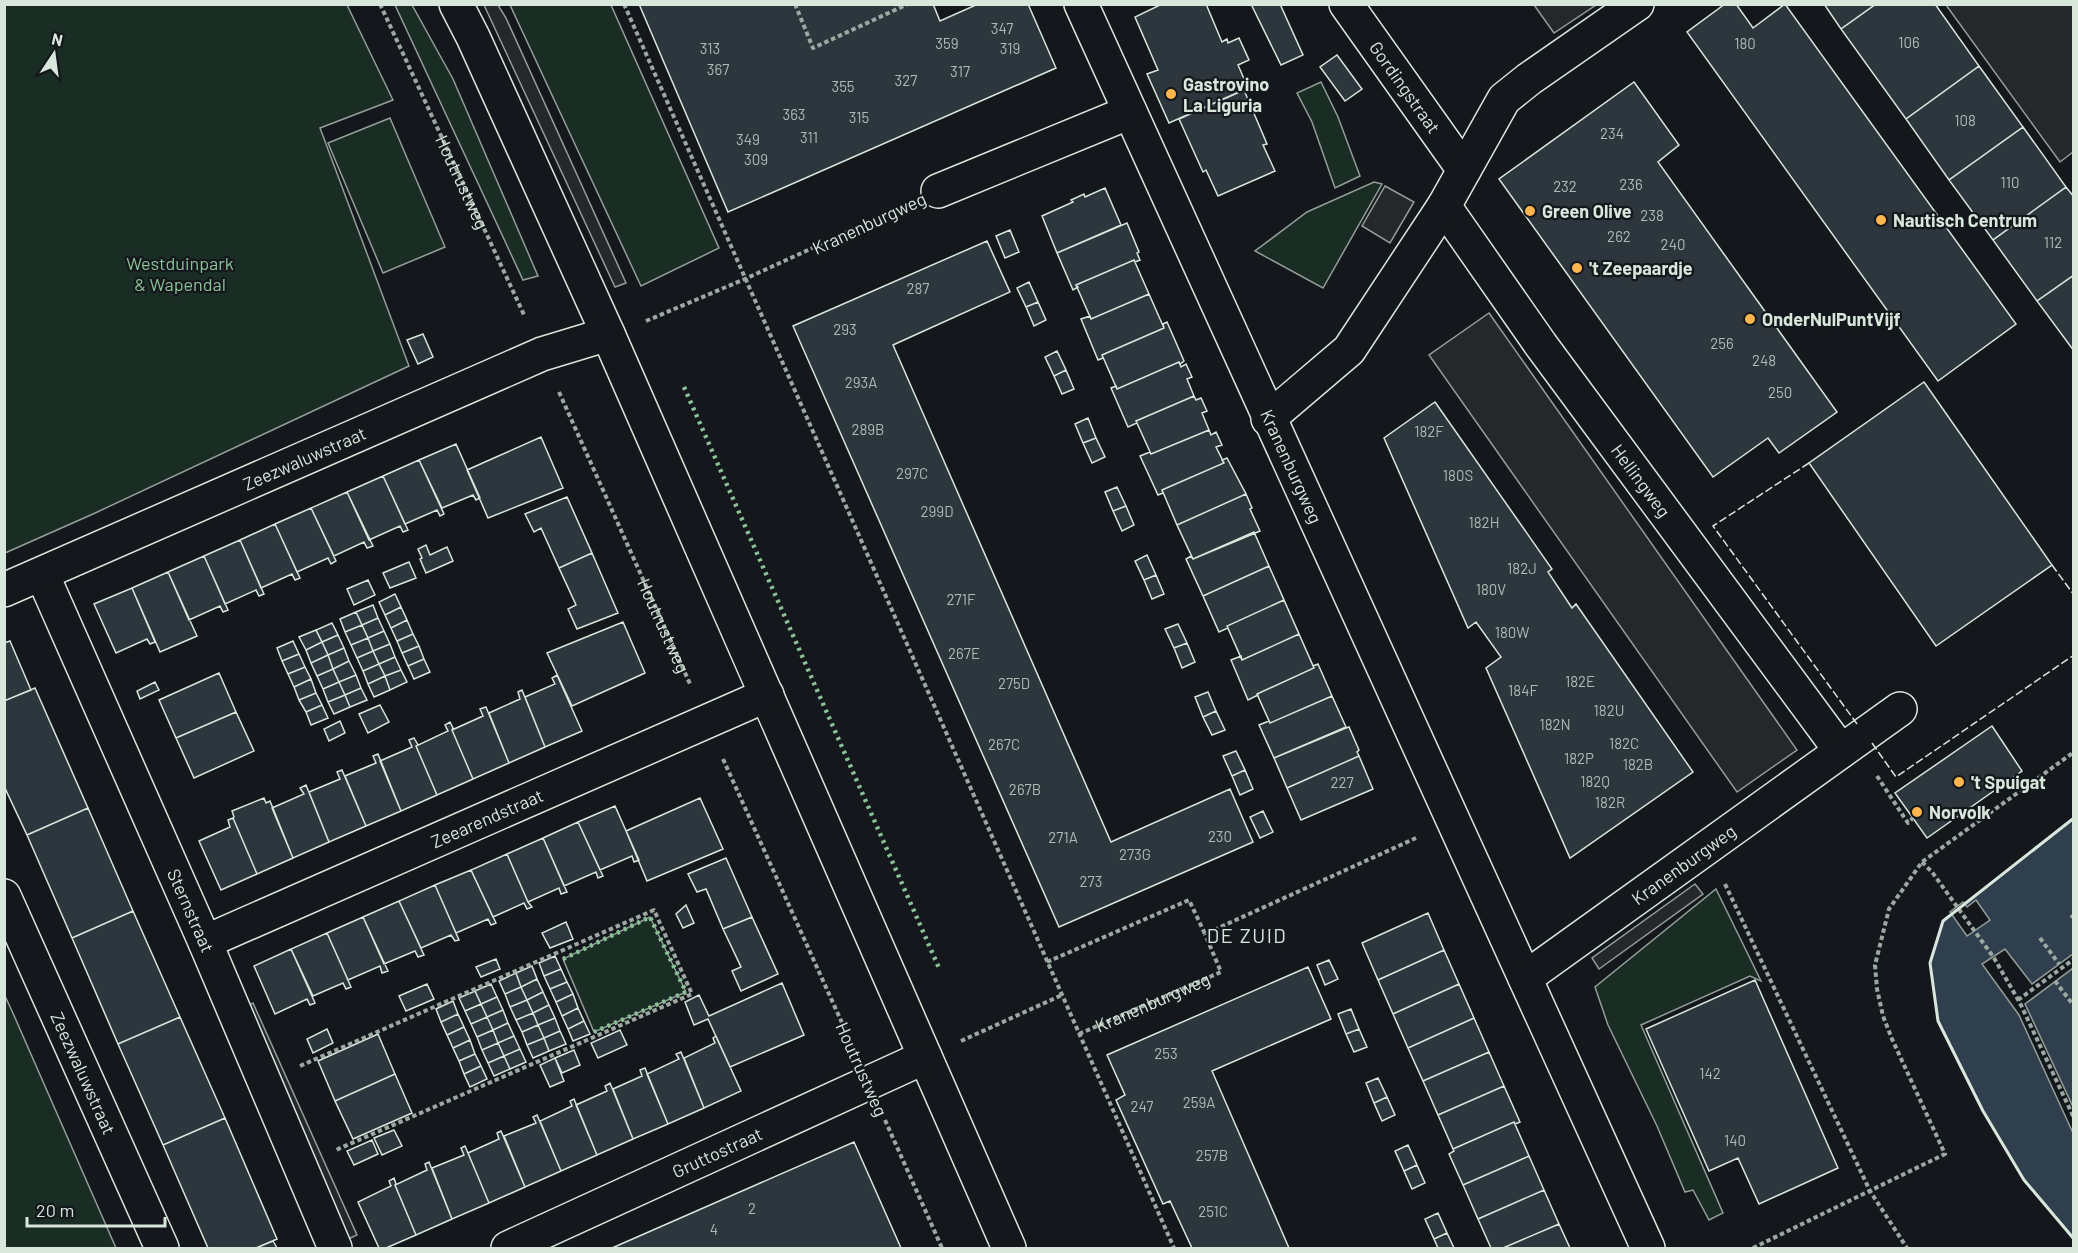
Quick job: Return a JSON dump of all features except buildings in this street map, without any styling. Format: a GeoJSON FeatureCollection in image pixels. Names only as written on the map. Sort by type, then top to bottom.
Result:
{"type":"FeatureCollection","features":[{"type":"Feature","properties":{"kind":"street"},"geometry":{"type":"LineString","coordinates":[[456,4],[608,334],[1009,1248]]}},
{"type":"Feature","properties":{"kind":"street","name":"Kranenburgweg"},"geometry":{"type":"LineString","coordinates":[[1081,4],[1268,419],[1648,1248]]}},
{"type":"Feature","properties":{"kind":"street","name":"Gordingstraat"},"geometry":{"type":"LineString","coordinates":[[1346,4],[1464,170]]}},
{"type":"Feature","properties":{"kind":"street"},"geometry":{"type":"LineString","coordinates":[[1268,419],[1349,350],[1444,206],[1504,99],[1636,4]]}},
{"type":"Feature","properties":{"kind":"street","name":"Kranenburgweg"},"geometry":{"type":"LineString","coordinates":[[938,191],[1130,112]]}},
{"type":"Feature","properties":{"kind":"street","name":"Hellingweg"},"geometry":{"type":"LineString","coordinates":[[1444,206],[1548,354],[1848,747]]}},
{"type":"Feature","properties":{"kind":"street","name":"Zeezwaluwstraat"},"geometry":{"type":"LineString","coordinates":[[4,591],[542,354],[608,334]]}},
{"type":"Feature","properties":{"kind":"street","name":"Sternstraat"},"geometry":{"type":"LineString","coordinates":[[42,574],[205,942],[335,1248]]}},
{"type":"Feature","properties":{"kind":"street","name":"Zeearendstraat"},"geometry":{"type":"LineString","coordinates":[[205,942],[767,695]]}},
{"type":"Feature","properties":{"kind":"street","name":"Kranenburgweg"},"geometry":{"type":"LineString","coordinates":[[1525,978],[1707,845],[1900,709]]}},
{"type":"Feature","properties":{"kind":"street","name":"Zeezwaluwstraat"},"geometry":{"type":"LineString","coordinates":[[4,896],[162,1248]]}},
{"type":"Feature","properties":{"kind":"street","name":"Gruttostraat"},"geometry":{"type":"LineString","coordinates":[[508,1248],[925,1057]]}},
{"type":"Feature","properties":{"kind":"path","name":"Houtrustweg"},"geometry":{"type":"LineString","coordinates":[[380,4],[542,354],[942,1248]]}},
{"type":"Feature","properties":{"kind":"path"},"geometry":{"type":"LineString","coordinates":[[624,4],[1174,1248]]}},
{"type":"Feature","properties":{"kind":"path"},"geometry":{"type":"LineString","coordinates":[[795,4],[813,48],[908,4]]}},
{"type":"Feature","properties":{"kind":"path","name":"Kranenburgweg"},"geometry":{"type":"LineString","coordinates":[[608,334],[634,326],[746,279],[938,191]]}},
{"type":"Feature","properties":{"kind":"path"},"geometry":{"type":"LineString","coordinates":[[1848,747],[1908,823],[1913,818]]}},
{"type":"Feature","properties":{"kind":"path"},"geometry":{"type":"LineString","coordinates":[[1753,1248],[1945,1154],[1883,1016],[1875,965],[1889,909],[1922,862],[2073,752]]}},
{"type":"Feature","properties":{"kind":"path"},"geometry":{"type":"LineString","coordinates":[[1205,934],[1453,821]]}},
{"type":"Feature","properties":{"kind":"path"},"geometry":{"type":"LineString","coordinates":[[1707,845],[1870,1191],[1906,1248]]}},
{"type":"Feature","properties":{"kind":"path"},"geometry":{"type":"LineString","coordinates":[[1922,862],[1932,872],[1994,958],[2018,1000],[2073,1118]]}},
{"type":"Feature","properties":{"kind":"path","name":"Kranenburgweg"},"geometry":{"type":"LineString","coordinates":[[1047,962],[1189,900],[1205,934],[1221,972],[1078,1034]]}},
{"type":"Feature","properties":{"kind":"path"},"geometry":{"type":"LineString","coordinates":[[294,1068],[654,910],[692,994],[331,1153]]}},
{"type":"Feature","properties":{"kind":"path"},"geometry":{"type":"LineString","coordinates":[[2040,938],[2059,964]]}},
{"type":"Feature","properties":{"kind":"path"},"geometry":{"type":"LineString","coordinates":[[2018,1000],[2073,960]]}},
{"type":"Feature","properties":{"kind":"path"},"geometry":{"type":"LineString","coordinates":[[2055,981],[2073,1006]]}},
{"type":"Feature","properties":{"kind":"path"},"geometry":{"type":"LineString","coordinates":[[925,1057],[1062,995]]}},
{"type":"Feature","properties":{"kind":"green space","name":"Westduinpark & Wapendal"},"geometry":{"type":"Polygon","coordinates":[[[4,5],[347,5],[393,100],[320,128],[409,366],[5,553],[4,5]]]}},
{"type":"Feature","properties":{"kind":"green space"},"geometry":{"type":"Polygon","coordinates":[[[395,5],[412,5],[453,79],[538,276],[523,280],[395,5]]]}},
{"type":"Feature","properties":{"kind":"green space"},"geometry":{"type":"Polygon","coordinates":[[[510,5],[611,5],[719,248],[641,286],[510,5]]]}},
{"type":"Feature","properties":{"kind":"green space"},"geometry":{"type":"Polygon","coordinates":[[[1321,82],[1338,117],[1360,176],[1335,188],[1312,122],[1297,93],[1321,82]]]}},
{"type":"Feature","properties":{"kind":"green space"},"geometry":{"type":"Polygon","coordinates":[[[390,118],[445,247],[383,273],[328,143],[390,118]]]}},
{"type":"Feature","properties":{"kind":"green space"},"geometry":{"type":"Polygon","coordinates":[[[1374,182],[1382,184],[1323,288],[1255,251],[1307,212],[1374,182]]]}},
{"type":"Feature","properties":{"kind":"green space"},"geometry":{"type":"Polygon","coordinates":[[[1716,889],[1761,981],[1750,976],[1641,1025],[1723,1213],[1709,1220],[1693,1190],[1685,1192],[1657,1126],[1608,1025],[1595,987],[1716,889]]]}},
{"type":"Feature","properties":{"kind":"green space"},"geometry":{"type":"Polygon","coordinates":[[[650,917],[686,992],[594,1032],[563,959],[650,917]]]}},
{"type":"Feature","properties":{"kind":"green space"},"geometry":{"type":"Polygon","coordinates":[[[4,994],[12,1011],[116,1248],[5,1248],[4,994]]]}},
{"type":"Feature","properties":{"kind":"shaded area"},"geometry":{"type":"Polygon","coordinates":[[[484,5],[498,5],[506,18],[626,283],[615,287],[484,5]]]}},
{"type":"Feature","properties":{"kind":"shaded area"},"geometry":{"type":"Polygon","coordinates":[[[1534,5],[1596,5],[1554,33],[1534,5]]]}},
{"type":"Feature","properties":{"kind":"shaded area"},"geometry":{"type":"Polygon","coordinates":[[[1946,5],[2073,5],[2073,152],[2060,162],[1946,5]]]}},
{"type":"Feature","properties":{"kind":"shaded area"},"geometry":{"type":"Polygon","coordinates":[[[1385,186],[1414,202],[1390,243],[1362,226],[1385,186]]]}},
{"type":"Feature","properties":{"kind":"shaded area"},"geometry":{"type":"Polygon","coordinates":[[[1489,313],[1797,750],[1737,792],[1429,355],[1489,313]]]}},
{"type":"Feature","properties":{"kind":"shaded area"},"geometry":{"type":"Polygon","coordinates":[[[1695,884],[1703,894],[1599,969],[1592,958],[1695,884]]]}},
{"type":"Feature","properties":{"kind":"shaded area"},"geometry":{"type":"Polygon","coordinates":[[[253,1003],[357,1235],[346,1240],[242,1008],[253,1003]]]}},
{"type":"Feature","properties":{"kind":"water"},"geometry":{"type":"Polygon","coordinates":[[[2073,818],[2073,1239],[2024,1180],[1983,1111],[1938,1021],[1930,963],[1943,921],[2073,818]]]}},
{"type":"Feature","properties":{"kind":"pier"},"geometry":{"type":"Polygon","coordinates":[[[1976,900],[1990,920],[1967,936],[1950,912],[1963,902],[1967,907],[1976,900]]]}},
{"type":"Feature","properties":{"kind":"pier"},"geometry":{"type":"Polygon","coordinates":[[[2005,949],[2032,984],[2073,954],[2073,968],[2025,1004],[2073,1107],[2073,1133],[2019,1015],[1982,964],[2005,949]]]}},
{"type":"Feature","properties":{"kind":"hedge"},"geometry":{"type":"LineString","coordinates":[[684,387],[939,968]]}},
{"type":"Feature","properties":{"kind":"hedge"},"geometry":{"type":"LineString","coordinates":[[563,959],[650,917],[686,992],[594,1032]]}},
{"type":"Feature","properties":{"kind":"fence"},"geometry":{"type":"LineString","coordinates":[[1809,463],[1713,526],[1857,724]]}},
{"type":"Feature","properties":{"kind":"fence"},"geometry":{"type":"LineString","coordinates":[[2052,565],[2074,595]]}},
{"type":"Feature","properties":{"kind":"fence"},"geometry":{"type":"LineString","coordinates":[[1872,743],[1896,777],[2074,655]]}},
{"type":"Feature","properties":{"kind":"wall"},"geometry":{"type":"LineString","coordinates":[[2074,818],[1943,921],[1930,963],[1938,1021],[1983,1111],[2024,1180],[2074,1239]]}},
{"type":"Feature","properties":{"kind":"place","name":"Gastrovino La Liguria"},"geometry":{"type":"Point","coordinates":[1171,94]}},
{"type":"Feature","properties":{"kind":"place","name":"Green Olive"},"geometry":{"type":"Point","coordinates":[1530,211]}},
{"type":"Feature","properties":{"kind":"place","name":"Nautisch Centrum"},"geometry":{"type":"Point","coordinates":[1881,220]}},
{"type":"Feature","properties":{"kind":"place","name":"'t Zeepaardje"},"geometry":{"type":"Point","coordinates":[1577,268]}},
{"type":"Feature","properties":{"kind":"place","name":"OnderNulPuntVijf"},"geometry":{"type":"Point","coordinates":[1750,319]}},
{"type":"Feature","properties":{"kind":"place","name":"'t Spuigat"},"geometry":{"type":"Point","coordinates":[1959,782]}},
{"type":"Feature","properties":{"kind":"place","name":"Norvolk"},"geometry":{"type":"Point","coordinates":[1917,812]}},
{"type":"Feature","properties":{"kind":"district","name":"DE ZUID"},"geometry":{"type":"Point","coordinates":[1247,935]}}]}
